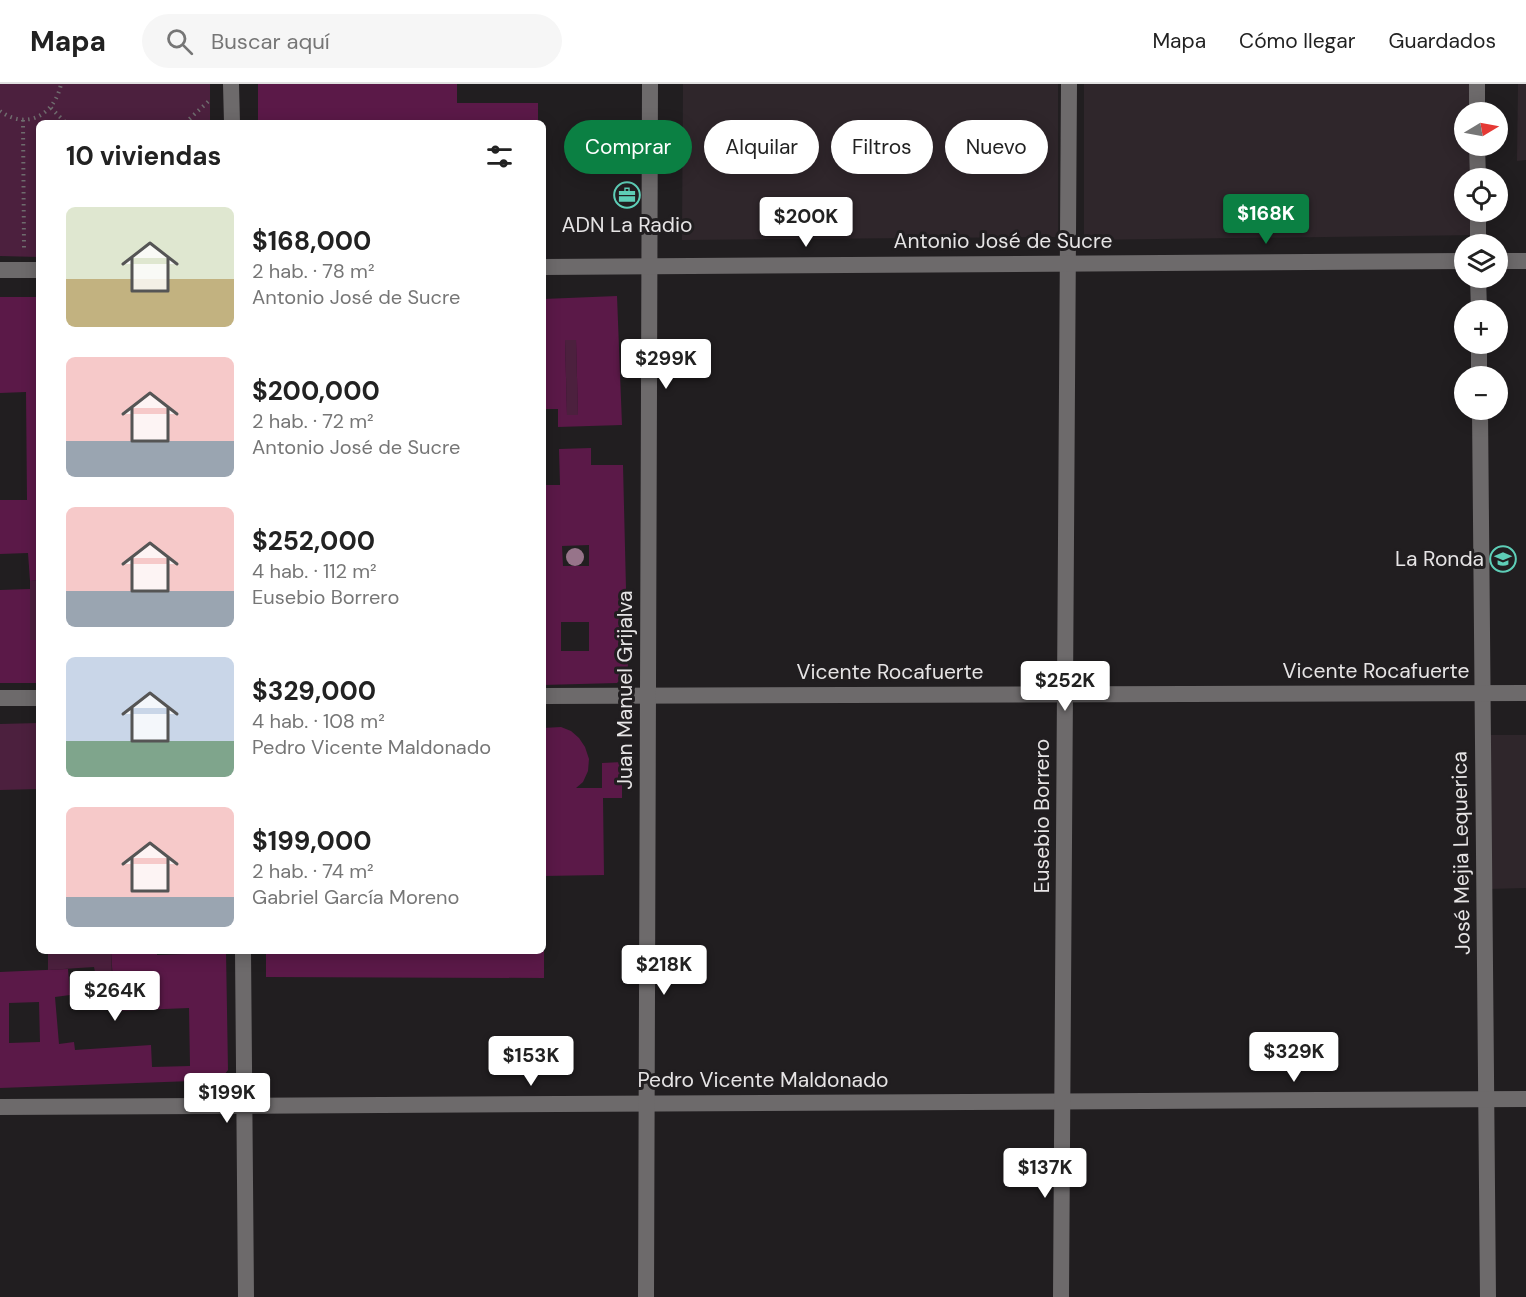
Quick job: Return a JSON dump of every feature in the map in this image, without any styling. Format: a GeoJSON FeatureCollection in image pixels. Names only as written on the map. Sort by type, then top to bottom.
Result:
{"type":"FeatureCollection","features":[{"type":"Feature","properties":{"kind":"street","name":"Juan Manuel Grijalva"},"geometry":{"type":"LineString","coordinates":[[646,1297],[650,84]]}},
{"type":"Feature","properties":{"kind":"street","name":"Eusebio Borrero"},"geometry":{"type":"LineString","coordinates":[[1061,1297],[1069,84]]}},
{"type":"Feature","properties":{"kind":"street"},"geometry":{"type":"LineString","coordinates":[[1477,84],[1477,102]]}},
{"type":"Feature","properties":{"kind":"street"},"geometry":{"type":"LineString","coordinates":[[225,88],[231,120]]}},
{"type":"Feature","properties":{"kind":"street","name":"Antonio José de Sucre"},"geometry":{"type":"LineString","coordinates":[[546,267],[1454,261]]}},
{"type":"Feature","properties":{"kind":"street"},"geometry":{"type":"LineString","coordinates":[[1508,261],[1526,261]]}},
{"type":"Feature","properties":{"kind":"street"},"geometry":{"type":"LineString","coordinates":[[0,270],[36,270]]}},
{"type":"Feature","properties":{"kind":"street","name":"José Mejia Lequerica"},"geometry":{"type":"LineString","coordinates":[[1480,420],[1488,1297]]}},
{"type":"Feature","properties":{"kind":"street","name":"Vicente Rocafuerte"},"geometry":{"type":"LineString","coordinates":[[546,696],[1526,693]]}},
{"type":"Feature","properties":{"kind":"street"},"geometry":{"type":"LineString","coordinates":[[0,698],[36,698]]}},
{"type":"Feature","properties":{"kind":"street"},"geometry":{"type":"LineString","coordinates":[[243,954],[246,1297]]}},
{"type":"Feature","properties":{"kind":"street","name":"Pedro Vicente Maldonado"},"geometry":{"type":"LineString","coordinates":[[0,1107],[1526,1098]]}},
{"type":"Feature","properties":{"kind":"path"},"geometry":{"type":"LineString","coordinates":[[0,111],[24,120],[42,114],[51,108],[59,95],[61,84]]}},
{"type":"Feature","properties":{"kind":"path"},"geometry":{"type":"LineString","coordinates":[[188,120],[225,88]]}},
{"type":"Feature","properties":{"kind":"path"},"geometry":{"type":"LineString","coordinates":[[51,108],[63,120]]}},
{"type":"Feature","properties":{"kind":"path"},"geometry":{"type":"LineString","coordinates":[[24,120],[24,248]]}},
{"type":"Feature","properties":{"kind":"shaded area"},"geometry":{"type":"Polygon","coordinates":[[[0,84],[210,84],[210,120],[36,120],[36,257],[0,256],[0,84]]]}},
{"type":"Feature","properties":{"kind":"shaded area"},"geometry":{"type":"Polygon","coordinates":[[[683,84],[1058,84],[1058,237],[682,240],[682,174],[692,174],[692,120],[683,120],[683,84]]]}},
{"type":"Feature","properties":{"kind":"shaded area"},"geometry":{"type":"Polygon","coordinates":[[[1084,84],[1478,84],[1478,102],[1454,102],[1454,156],[1478,156],[1478,168],[1454,168],[1454,222],[1479,222],[1479,234],[1084,240],[1084,84]]]}},
{"type":"Feature","properties":{"kind":"shaded area"},"geometry":{"type":"Polygon","coordinates":[[[1518,84],[1526,84],[1526,160],[1517,161],[1518,84]]]}},
{"type":"Feature","properties":{"kind":"shaded area"},"geometry":{"type":"Polygon","coordinates":[[[565,340],[576,340],[578,415],[567,415],[565,340]]]}},
{"type":"Feature","properties":{"kind":"shaded area"},"geometry":{"type":"Polygon","coordinates":[[[36,580],[36,640],[30,640],[30,581],[36,580]]]}},
{"type":"Feature","properties":{"kind":"shaded area"},"geometry":{"type":"Polygon","coordinates":[[[36,723],[36,789],[0,790],[0,724],[36,723]]]}},
{"type":"Feature","properties":{"kind":"shaded area"},"geometry":{"type":"Polygon","coordinates":[[[1485,735],[1526,735],[1526,888],[1488,889],[1485,735]]]}},
{"type":"Feature","properties":{"kind":"shaded area"},"geometry":{"type":"Polygon","coordinates":[[[48,954],[111,954],[112,976],[96,977],[94,967],[48,970],[48,954]]]}},
{"type":"Feature","properties":{"kind":"building"},"geometry":{"type":"Polygon","coordinates":[[[258,84],[457,84],[457,103],[538,103],[538,120],[258,120],[258,84]]]}},
{"type":"Feature","properties":{"kind":"building"},"geometry":{"type":"Polygon","coordinates":[[[617,296],[622,425],[558,427],[558,409],[546,409],[546,299],[617,296]],[[565,340],[567,415],[578,415],[576,340],[565,340]]]}},
{"type":"Feature","properties":{"kind":"building"},"geometry":{"type":"Polygon","coordinates":[[[0,297],[36,297],[36,580],[30,581],[28,553],[0,554],[0,500],[27,500],[26,392],[0,393],[0,297]]]}},
{"type":"Feature","properties":{"kind":"building"},"geometry":{"type":"Polygon","coordinates":[[[591,448],[591,465],[623,465],[628,671],[617,683],[546,685],[546,485],[560,485],[559,449],[591,448]],[[589,545],[562,546],[563,566],[589,566],[589,545]],[[561,622],[561,651],[589,651],[589,622],[561,622]]]}},
{"type":"Feature","properties":{"kind":"building"},"geometry":{"type":"Polygon","coordinates":[[[30,589],[30,640],[36,640],[36,683],[0,683],[0,590],[30,589]]]}},
{"type":"Feature","properties":{"kind":"building"},"geometry":{"type":"Polygon","coordinates":[[[561,727],[571,731],[585,747],[589,759],[588,771],[583,782],[576,788],[602,788],[602,763],[622,762],[622,798],[603,798],[604,875],[546,876],[546,728],[561,727]]]}},
{"type":"Feature","properties":{"kind":"building"},"geometry":{"type":"Polygon","coordinates":[[[111,954],[226,954],[228,1070],[220,1080],[0,1088],[0,972],[68,969],[70,995],[55,997],[59,1044],[74,1042],[75,1050],[151,1045],[152,1067],[190,1066],[189,1008],[115,1011],[111,954]],[[39,1002],[9,1003],[9,1043],[40,1042],[39,1002]]]}},
{"type":"Feature","properties":{"kind":"building"},"geometry":{"type":"Polygon","coordinates":[[[266,954],[544,954],[544,978],[266,977],[266,954]]]}},
{"type":"Feature","properties":{"kind":"place","name":"ADN La Radio"},"geometry":{"type":"Point","coordinates":[627,195]}},
{"type":"Feature","properties":{"kind":"place","name":"La Ronda"},"geometry":{"type":"Point","coordinates":[1503,559]}}]}
